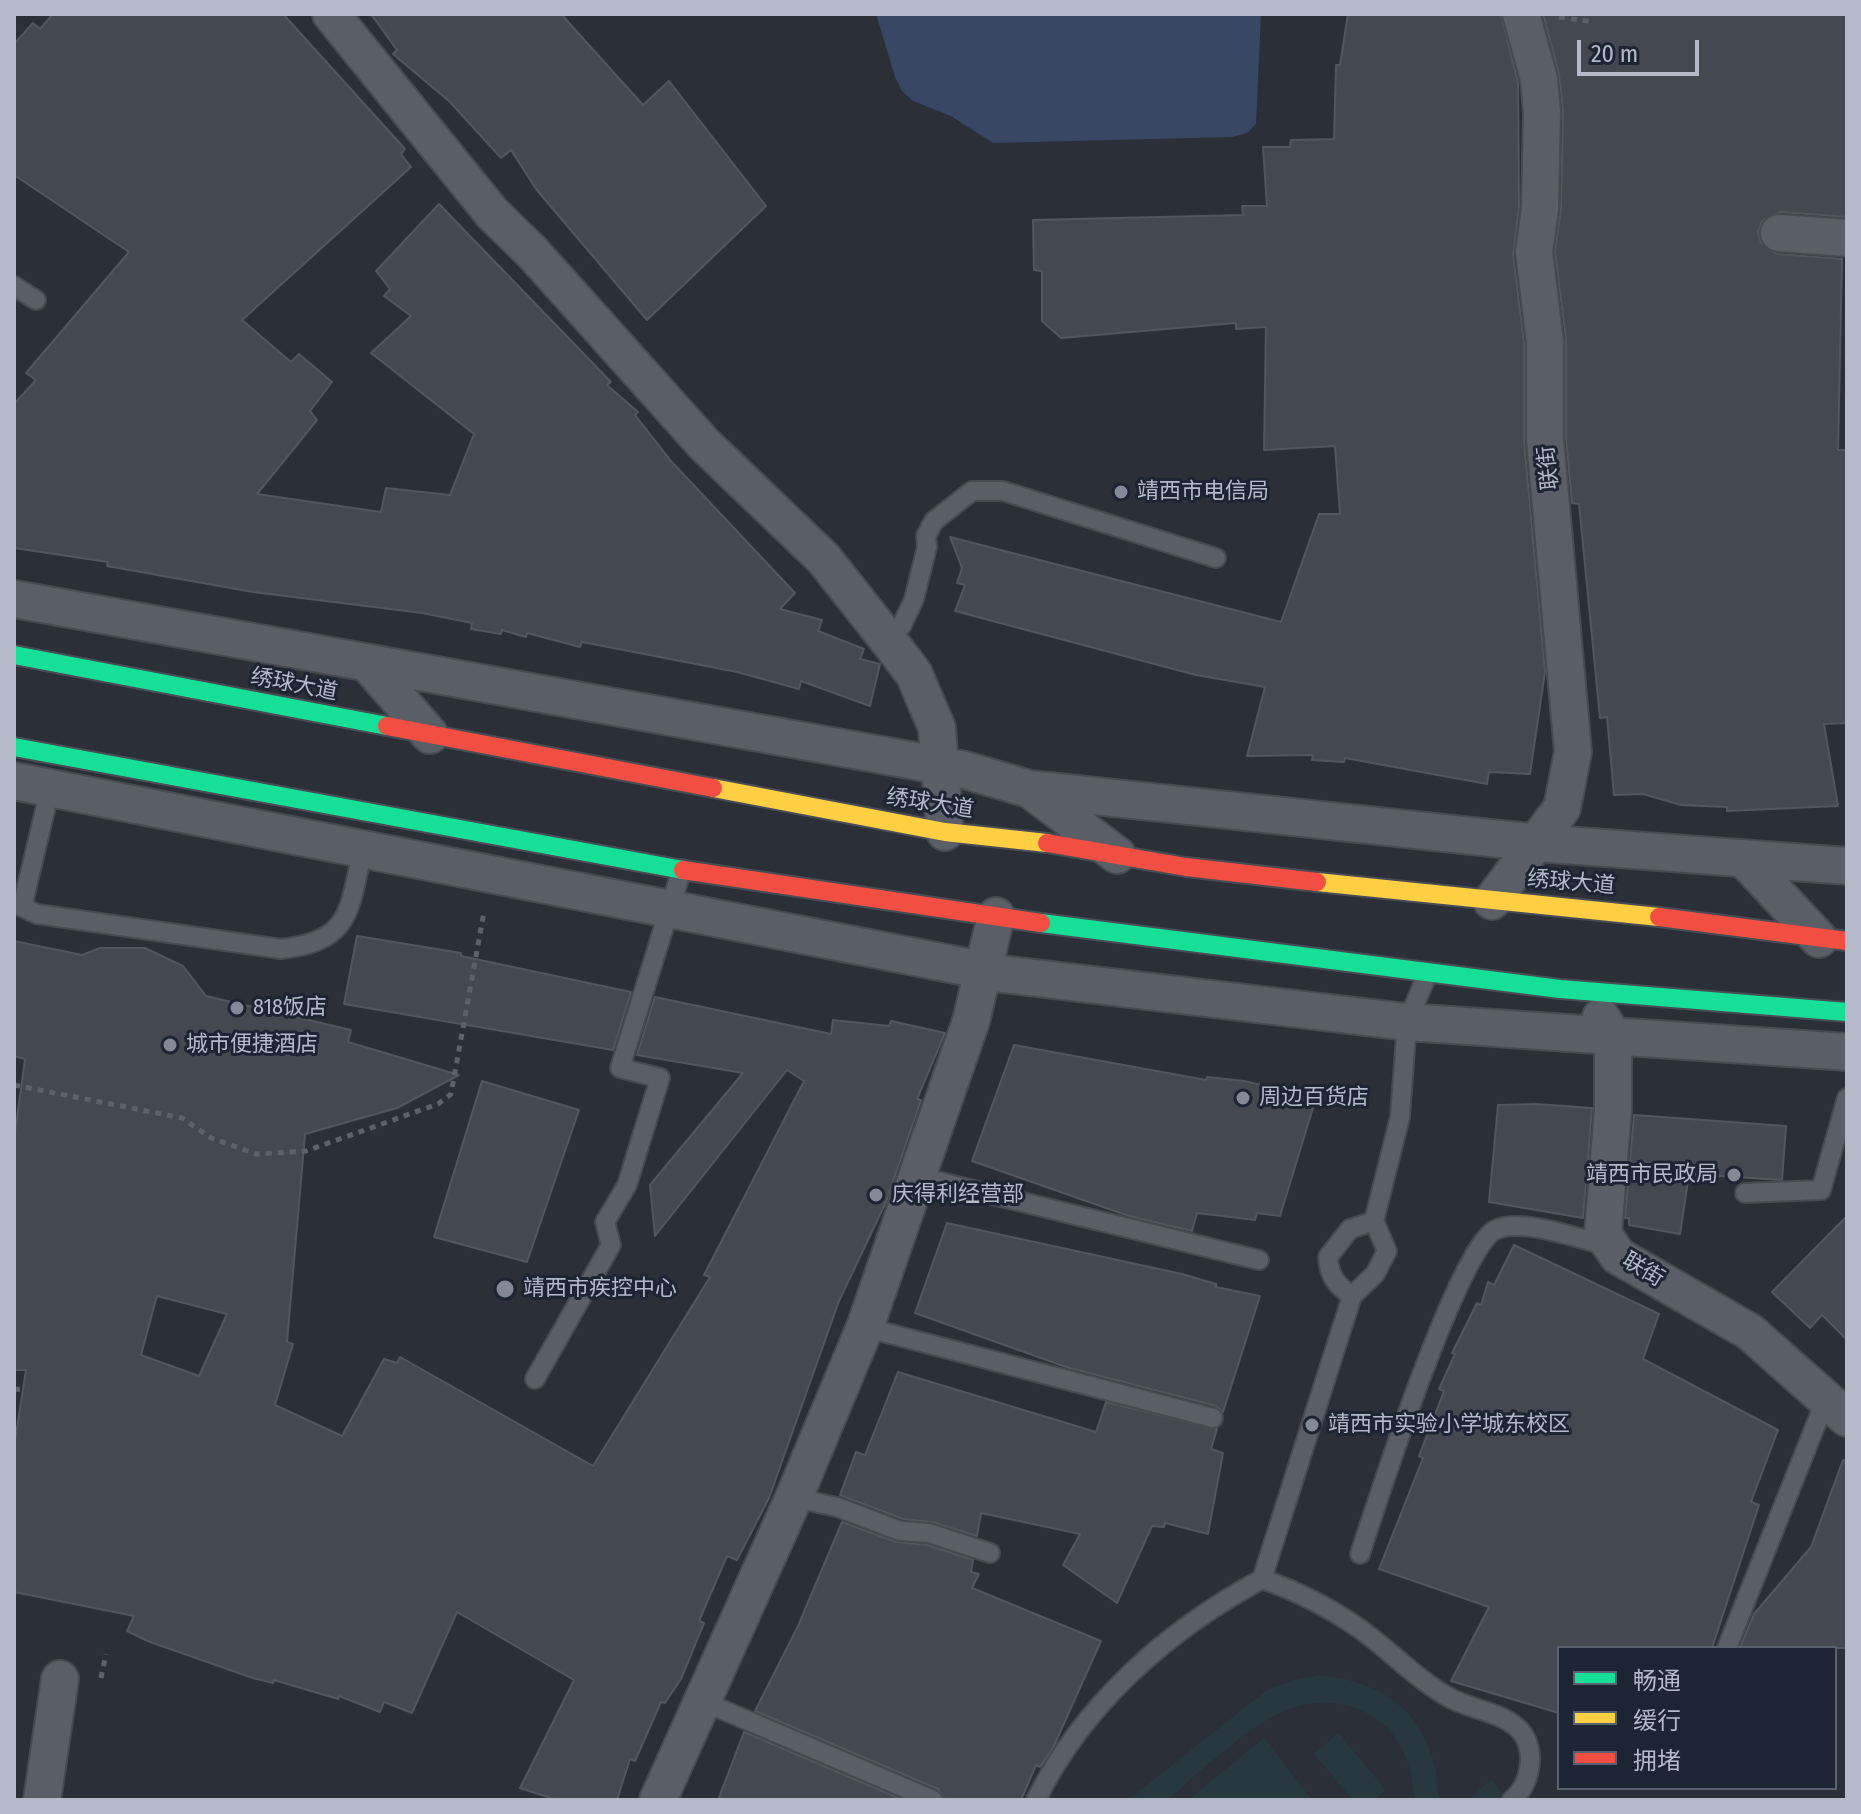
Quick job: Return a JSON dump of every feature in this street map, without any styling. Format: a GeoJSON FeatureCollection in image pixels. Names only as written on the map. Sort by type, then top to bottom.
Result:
{"type":"FeatureCollection","features":[{"type":"Feature","properties":{"kind":"main road","name":"绣球大道"},"geometry":{"type":"LineString","coordinates":[[14,655],[945,832],[1027,840],[1186,867],[1492,901],[1567,905],[1833,940]]}},
{"type":"Feature","properties":{"kind":"main road"},"geometry":{"type":"LineString","coordinates":[[14,747],[54,771],[372,812],[761,884],[1428,973],[1584,991],[1845,1013]]}},
{"type":"Feature","properties":{"kind":"street"},"geometry":{"type":"LineString","coordinates":[[331,14],[492,213],[533,253],[704,444],[824,559],[914,674],[937,728],[945,832]]}},
{"type":"Feature","properties":{"kind":"street","name":"联街"},"geometry":{"type":"LineString","coordinates":[[1492,901],[1562,808],[1573,752],[1545,439],[1545,342],[1534,252],[1540,209],[1542,112],[1539,79],[1521,14]]}},
{"type":"Feature","properties":{"kind":"street"},"geometry":{"type":"LineString","coordinates":[[1779,233],[1847,238]]}},
{"type":"Feature","properties":{"kind":"street"},"geometry":{"type":"LineString","coordinates":[[14,599],[938,766],[1029,789],[1538,843],[1847,866]]}},
{"type":"Feature","properties":{"kind":"street"},"geometry":{"type":"LineString","coordinates":[[368,664],[430,735]]}},
{"type":"Feature","properties":{"kind":"street"},"geometry":{"type":"LineString","coordinates":[[14,781],[54,771],[363,851],[670,907],[993,972],[1407,1022],[1847,1052]]}},
{"type":"Feature","properties":{"kind":"street"},"geometry":{"type":"LineString","coordinates":[[1029,789],[1117,855]]}},
{"type":"Feature","properties":{"kind":"street"},"geometry":{"type":"LineString","coordinates":[[417,821],[478,872]]}},
{"type":"Feature","properties":{"kind":"street"},"geometry":{"type":"LineString","coordinates":[[1745,860],[1833,940]]}},
{"type":"Feature","properties":{"kind":"street"},"geometry":{"type":"LineString","coordinates":[[673,1800],[809,1501],[879,1331],[932,1180],[1006,917]]}},
{"type":"Feature","properties":{"kind":"street"},"geometry":{"type":"LineString","coordinates":[[658,1800],[789,1509],[865,1327],[919,1179],[971,1021],[993,972]]}},
{"type":"Feature","properties":{"kind":"street"},"geometry":{"type":"LineString","coordinates":[[1584,991],[1613,1037]]}},
{"type":"Feature","properties":{"kind":"street","name":"联街"},"geometry":{"type":"LineString","coordinates":[[1613,1037],[1613,1109],[1603,1234],[1608,1246],[1618,1256],[1750,1332],[1837,1409]]}},
{"type":"Feature","properties":{"kind":"street"},"geometry":{"type":"LineString","coordinates":[[42,1800],[60,1679]]}},
{"type":"Feature","properties":{"kind":"lane"},"geometry":{"type":"LineString","coordinates":[[14,286],[36,300]]}},
{"type":"Feature","properties":{"kind":"lane"},"geometry":{"type":"LineString","coordinates":[[888,640],[902,625],[914,599],[927,547],[926,536],[934,521],[972,491],[1003,491],[1216,558]]}},
{"type":"Feature","properties":{"kind":"lane"},"geometry":{"type":"LineString","coordinates":[[54,771],[22,907],[37,914],[281,949],[307,946],[327,939],[349,912],[372,812]]}},
{"type":"Feature","properties":{"kind":"lane"},"geometry":{"type":"LineString","coordinates":[[535,1379],[611,1245],[605,1222],[627,1185],[660,1078],[620,1068],[682,869]]}},
{"type":"Feature","properties":{"kind":"lane"},"geometry":{"type":"LineString","coordinates":[[1036,1800],[1080,1727],[1124,1681],[1169,1637],[1262,1579],[1352,1296],[1375,1274],[1387,1251],[1374,1221],[1400,1117],[1407,1022],[1428,973]]}},
{"type":"Feature","properties":{"kind":"lane"},"geometry":{"type":"LineString","coordinates":[[1745,1193],[1821,1190],[1847,1098]]}},
{"type":"Feature","properties":{"kind":"lane"},"geometry":{"type":"LineString","coordinates":[[932,1180],[1259,1260]]}},
{"type":"Feature","properties":{"kind":"lane"},"geometry":{"type":"LineString","coordinates":[[1352,1296],[1333,1279],[1328,1257],[1350,1229],[1374,1221]]}},
{"type":"Feature","properties":{"kind":"lane"},"geometry":{"type":"LineString","coordinates":[[1360,1554],[1420,1380],[1471,1258],[1484,1238],[1497,1228],[1517,1225],[1608,1246]]}},
{"type":"Feature","properties":{"kind":"lane"},"geometry":{"type":"LineString","coordinates":[[879,1331],[1213,1418]]}},
{"type":"Feature","properties":{"kind":"lane"},"geometry":{"type":"LineString","coordinates":[[1728,1646],[1837,1409]]}},
{"type":"Feature","properties":{"kind":"lane"},"geometry":{"type":"LineString","coordinates":[[809,1501],[837,1507],[900,1531],[929,1533],[990,1553]]}},
{"type":"Feature","properties":{"kind":"lane"},"geometry":{"type":"LineString","coordinates":[[1262,1579],[1321,1605],[1360,1629],[1417,1676],[1453,1700],[1505,1720],[1522,1733],[1531,1756],[1523,1791],[1512,1800]]}},
{"type":"Feature","properties":{"kind":"lane"},"geometry":{"type":"LineString","coordinates":[[716,1707],[933,1800]]}},
{"type":"Feature","properties":{"kind":"path"},"geometry":{"type":"LineString","coordinates":[[14,1085],[182,1118],[211,1138],[256,1154],[318,1148],[438,1104],[451,1094],[454,1085],[478,872]]}},
{"type":"Feature","properties":{"kind":"path"},"geometry":{"type":"LineString","coordinates":[[14,1389],[25,1390]]}},
{"type":"Feature","properties":{"kind":"shaded area"},"geometry":{"type":"Polygon","coordinates":[[[1320,1675],[1370,1687],[1406,1712],[1420,1729],[1430,1750],[1439,1800],[1415,1800],[1408,1762],[1389,1729],[1368,1714],[1342,1705],[1318,1703],[1295,1707],[1273,1716],[1232,1744],[1168,1798],[1128,1800],[1267,1690],[1293,1680],[1320,1675]]]}},
{"type":"Feature","properties":{"kind":"shaded area"},"geometry":{"type":"Polygon","coordinates":[[[1338,1733],[1386,1790],[1375,1800],[1353,1800],[1314,1754],[1338,1733]]]}},
{"type":"Feature","properties":{"kind":"shaded area"},"geometry":{"type":"Polygon","coordinates":[[[1264,1738],[1312,1800],[1188,1800],[1264,1738]]]}},
{"type":"Feature","properties":{"kind":"shaded area"},"geometry":{"type":"Polygon","coordinates":[[[1491,1780],[1507,1798],[1467,1800],[1491,1780]]]}},
{"type":"Feature","properties":{"kind":"water"},"geometry":{"type":"Polygon","coordinates":[[[876,14],[1261,14],[1256,124],[1247,133],[1232,137],[993,143],[951,116],[913,101],[902,91],[876,14]]]}},
{"type":"Feature","properties":{"kind":"building"},"geometry":{"type":"Polygon","coordinates":[[[53,14],[283,14],[405,149],[401,154],[411,167],[242,320],[291,362],[299,354],[332,382],[310,411],[317,420],[257,494],[381,512],[386,488],[450,495],[474,434],[371,353],[411,316],[384,296],[390,289],[376,271],[439,204],[611,382],[607,385],[638,412],[635,415],[671,461],[795,593],[780,609],[822,620],[818,631],[864,649],[860,659],[880,664],[870,706],[801,681],[799,689],[737,672],[582,642],[580,647],[527,633],[526,637],[502,630],[501,634],[471,629],[472,623],[422,613],[253,592],[107,566],[108,562],[14,548],[14,404],[36,380],[26,373],[129,252],[14,175],[14,44],[33,23],[40,29],[53,14]]]}},
{"type":"Feature","properties":{"kind":"building"},"geometry":{"type":"Polygon","coordinates":[[[371,14],[561,14],[643,105],[669,81],[766,206],[647,320],[536,189],[511,150],[501,158],[450,102],[393,54],[397,50],[371,14]]]}},
{"type":"Feature","properties":{"kind":"building"},"geometry":{"type":"Polygon","coordinates":[[[1348,14],[1501,14],[1518,83],[1519,207],[1513,254],[1524,343],[1524,441],[1545,672],[1530,774],[1489,772],[1487,784],[1345,758],[1344,762],[1312,760],[1313,755],[1247,756],[1265,687],[1196,675],[955,611],[965,585],[957,583],[962,568],[950,537],[1281,622],[1319,514],[1340,514],[1335,446],[1264,450],[1266,327],[1236,329],[1236,323],[1061,338],[1042,321],[1042,271],[1034,270],[1033,220],[1243,215],[1242,206],[1267,206],[1263,147],[1290,147],[1291,140],[1334,139],[1336,65],[1340,65],[1348,14]]]}},
{"type":"Feature","properties":{"kind":"building"},"geometry":{"type":"Polygon","coordinates":[[[1543,14],[1847,14],[1847,217],[1780,212],[1762,221],[1758,232],[1761,243],[1777,254],[1842,259],[1838,450],[1847,450],[1847,723],[1824,724],[1838,806],[1727,811],[1727,807],[1681,805],[1643,794],[1614,795],[1607,717],[1600,718],[1579,504],[1572,503],[1566,438],[1566,340],[1555,252],[1561,209],[1563,110],[1559,74],[1543,14]]]}},
{"type":"Feature","properties":{"kind":"building"},"geometry":{"type":"Polygon","coordinates":[[[357,936],[461,953],[461,956],[631,992],[613,1050],[344,1004],[357,936]]]}},
{"type":"Feature","properties":{"kind":"building"},"geometry":{"type":"Polygon","coordinates":[[[14,941],[82,955],[100,948],[145,948],[183,966],[206,996],[351,1030],[348,1042],[459,1075],[397,1108],[305,1134],[287,1342],[293,1344],[275,1405],[342,1436],[384,1359],[397,1363],[400,1357],[593,1466],[710,1277],[704,1275],[804,1081],[787,1070],[655,1236],[650,1185],[743,1073],[637,1055],[655,997],[831,1034],[833,1020],[889,1026],[891,1021],[945,1033],[917,1099],[921,1100],[886,1202],[839,1301],[769,1498],[737,1560],[727,1556],[699,1621],[704,1623],[681,1679],[665,1703],[661,1702],[635,1761],[630,1759],[617,1800],[557,1800],[520,1788],[574,1680],[457,1612],[412,1713],[384,1702],[380,1712],[339,1696],[338,1699],[274,1680],[273,1683],[253,1678],[150,1642],[127,1631],[134,1616],[14,1592],[14,1447],[26,1370],[14,1370],[14,1140],[25,1059],[14,1056],[14,941]],[[157,1296],[141,1355],[199,1376],[227,1314],[157,1296]]]}},
{"type":"Feature","properties":{"kind":"building"},"geometry":{"type":"Polygon","coordinates":[[[1014,1045],[1206,1080],[1207,1077],[1244,1081],[1316,1098],[1280,1216],[1257,1213],[1255,1220],[1197,1213],[1192,1231],[1129,1216],[972,1161],[1014,1045]]]}},
{"type":"Feature","properties":{"kind":"building"},"geometry":{"type":"Polygon","coordinates":[[[482,1081],[579,1110],[527,1262],[434,1237],[482,1081]]]}},
{"type":"Feature","properties":{"kind":"building"},"geometry":{"type":"Polygon","coordinates":[[[1498,1105],[1592,1108],[1583,1218],[1489,1202],[1498,1105]]]}},
{"type":"Feature","properties":{"kind":"building"},"geometry":{"type":"Polygon","coordinates":[[[1634,1115],[1786,1126],[1782,1180],[1689,1174],[1680,1234],[1629,1225],[1629,1218],[1625,1218],[1634,1115]]]}},
{"type":"Feature","properties":{"kind":"building"},"geometry":{"type":"Polygon","coordinates":[[[1847,1216],[1847,1340],[1822,1315],[1810,1328],[1772,1292],[1847,1216]]]}},
{"type":"Feature","properties":{"kind":"building"},"geometry":{"type":"Polygon","coordinates":[[[947,1223],[1182,1274],[1216,1284],[1216,1287],[1260,1296],[1223,1412],[1216,1406],[1066,1367],[915,1313],[947,1223]]]}},
{"type":"Feature","properties":{"kind":"building"},"geometry":{"type":"Polygon","coordinates":[[[1514,1245],[1659,1314],[1643,1359],[1778,1430],[1751,1502],[1759,1505],[1713,1646],[1557,1646],[1557,1712],[1451,1681],[1489,1607],[1379,1569],[1423,1458],[1419,1456],[1444,1391],[1439,1389],[1455,1354],[1452,1353],[1477,1303],[1481,1305],[1488,1282],[1494,1285],[1514,1245]]]}},
{"type":"Feature","properties":{"kind":"building"},"geometry":{"type":"Polygon","coordinates":[[[898,1372],[1096,1432],[1106,1402],[1217,1429],[1211,1449],[1223,1453],[1208,1534],[1165,1523],[1164,1527],[1152,1526],[1117,1603],[1063,1565],[1080,1534],[981,1513],[977,1536],[932,1522],[903,1519],[840,1495],[856,1452],[865,1455],[898,1372]]]}},
{"type":"Feature","properties":{"kind":"building"},"geometry":{"type":"Polygon","coordinates":[[[1843,1460],[1847,1461],[1847,1648],[1741,1646],[1754,1614],[1811,1547],[1843,1460]]]}},
{"type":"Feature","properties":{"kind":"building"},"geometry":{"type":"Polygon","coordinates":[[[842,1522],[896,1542],[927,1545],[973,1560],[971,1572],[979,1574],[972,1588],[1101,1641],[1053,1748],[1040,1767],[1036,1765],[1021,1800],[945,1800],[938,1789],[755,1711],[798,1626],[842,1522]]]}},
{"type":"Feature","properties":{"kind":"building"},"geometry":{"type":"Polygon","coordinates":[[[744,1732],[903,1800],[718,1800],[744,1732]]]}},
{"type":"Feature","properties":{"kind":"traffic: fast"},"geometry":{"type":"LineString","coordinates":[[14,655],[387,726]]}},
{"type":"Feature","properties":{"kind":"traffic: fast"},"geometry":{"type":"LineString","coordinates":[[14,747],[683,870]]}},
{"type":"Feature","properties":{"kind":"traffic: fast"},"geometry":{"type":"LineString","coordinates":[[1041,923],[1560,989],[1847,1012]]}},
{"type":"Feature","properties":{"kind":"traffic: slow"},"geometry":{"type":"LineString","coordinates":[[713,788],[945,832],[1047,843]]}},
{"type":"Feature","properties":{"kind":"traffic: slow"},"geometry":{"type":"LineString","coordinates":[[1317,882],[1659,917]]}},
{"type":"Feature","properties":{"kind":"traffic: jam"},"geometry":{"type":"LineString","coordinates":[[387,726],[713,788]]}},
{"type":"Feature","properties":{"kind":"traffic: jam"},"geometry":{"type":"LineString","coordinates":[[1047,843],[1186,867],[1317,882]]}},
{"type":"Feature","properties":{"kind":"traffic: jam"},"geometry":{"type":"LineString","coordinates":[[683,870],[1041,923]]}},
{"type":"Feature","properties":{"kind":"traffic: jam"},"geometry":{"type":"LineString","coordinates":[[1659,917],[1847,941]]}},
{"type":"Feature","properties":{"kind":"place","name":"靖西市电信局"},"geometry":{"type":"Point","coordinates":[1121,492]}},
{"type":"Feature","properties":{"kind":"place","name":"818饭店"},"geometry":{"type":"Point","coordinates":[237,1008]}},
{"type":"Feature","properties":{"kind":"place","name":"城市便捷酒店"},"geometry":{"type":"Point","coordinates":[170,1045]}},
{"type":"Feature","properties":{"kind":"place","name":"周边百货店"},"geometry":{"type":"Point","coordinates":[1243,1098]}},
{"type":"Feature","properties":{"kind":"place","name":"靖西市民政局"},"geometry":{"type":"Point","coordinates":[1734,1175]}},
{"type":"Feature","properties":{"kind":"place","name":"庆得利经营部"},"geometry":{"type":"Point","coordinates":[876,1195]}},
{"type":"Feature","properties":{"kind":"place","name":"靖西市疾控中心"},"geometry":{"type":"Point","coordinates":[505,1289]}},
{"type":"Feature","properties":{"kind":"place","name":"靖西市实验小学城东校区"},"geometry":{"type":"Point","coordinates":[1312,1425]}}]}
